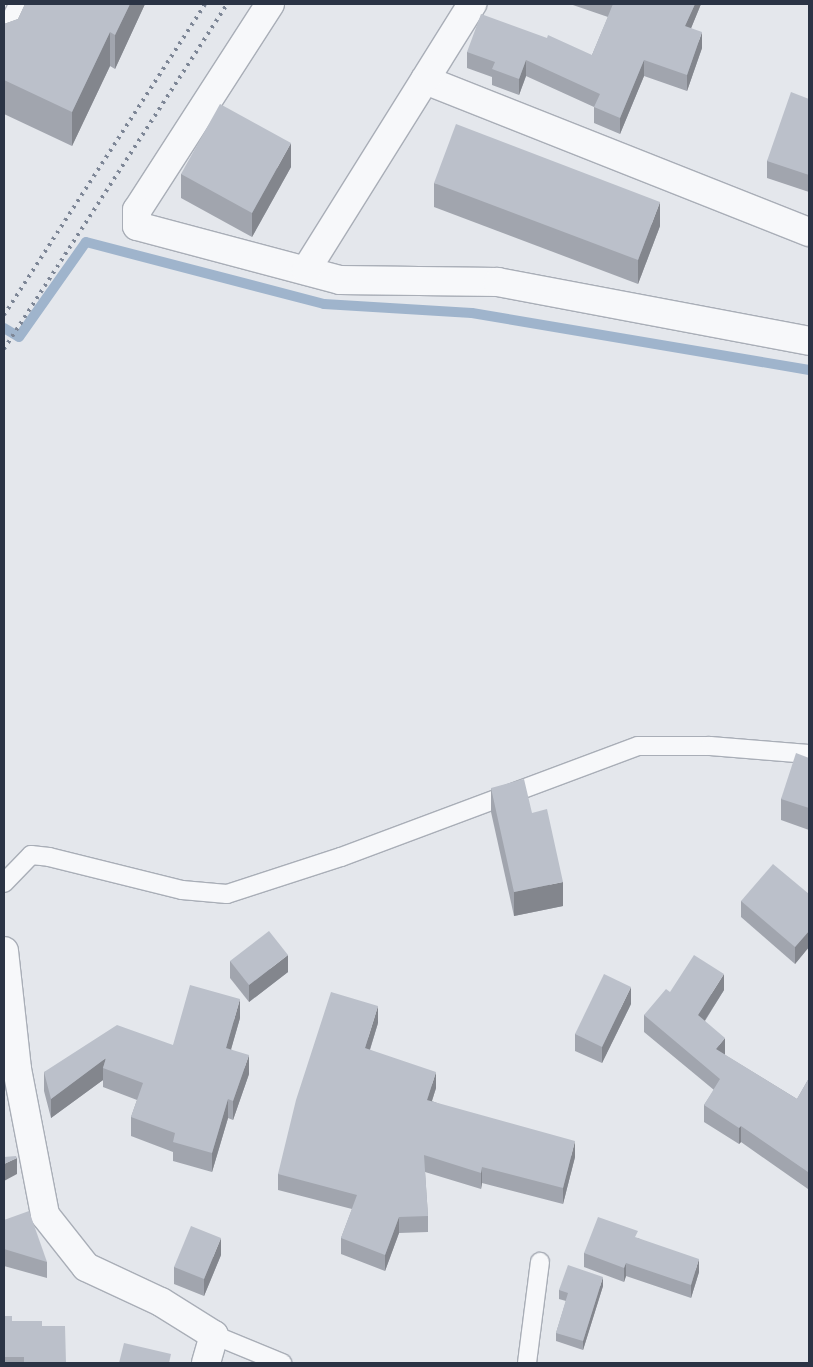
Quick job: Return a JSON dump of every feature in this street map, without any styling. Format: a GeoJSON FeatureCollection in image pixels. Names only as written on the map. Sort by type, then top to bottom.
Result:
{"type":"FeatureCollection","features":[{"type":"Feature","properties":{"kind":"street"},"geometry":{"type":"LineString","coordinates":[[4,44],[24,4]]}},
{"type":"Feature","properties":{"kind":"street"},"geometry":{"type":"LineString","coordinates":[[270,4],[136,210],[138,226],[340,280],[498,282],[809,341]]}},
{"type":"Feature","properties":{"kind":"street"},"geometry":{"type":"LineString","coordinates":[[306,270],[472,4]]}},
{"type":"Feature","properties":{"kind":"street"},"geometry":{"type":"LineString","coordinates":[[425,80],[809,232]]}},
{"type":"Feature","properties":{"kind":"street"},"geometry":{"type":"LineString","coordinates":[[4,951],[17,1069],[45,1215],[86,1268],[161,1302],[214,1335],[206,1363]]}},
{"type":"Feature","properties":{"kind":"lane"},"geometry":{"type":"LineString","coordinates":[[4,883],[30,855],[49,857],[182,890],[227,894],[341,857],[638,746],[710,746],[809,754]]}},
{"type":"Feature","properties":{"kind":"lane"},"geometry":{"type":"LineString","coordinates":[[527,1363],[540,1262]]}},
{"type":"Feature","properties":{"kind":"lane"},"geometry":{"type":"LineString","coordinates":[[214,1335],[282,1363]]}},
{"type":"Feature","properties":{"kind":"building"},"geometry":{"type":"Polygon","coordinates":[[[25,4],[130,4],[115,35],[110,32],[72,112],[4,80],[4,24],[18,19],[25,4]]]}},
{"type":"Feature","properties":{"kind":"building"},"geometry":{"type":"Polygon","coordinates":[[[613,4],[695,4],[685,26],[702,32],[687,75],[644,60],[620,118],[594,107],[600,94],[526,60],[519,79],[492,69],[495,62],[467,52],[481,14],[547,38],[548,35],[592,55],[613,4]]]}},
{"type":"Feature","properties":{"kind":"building"},"geometry":{"type":"Polygon","coordinates":[[[791,92],[809,99],[809,175],[767,161],[791,92]]]}},
{"type":"Feature","properties":{"kind":"building"},"geometry":{"type":"Polygon","coordinates":[[[220,104],[291,143],[252,213],[181,174],[220,104]]]}},
{"type":"Feature","properties":{"kind":"building"},"geometry":{"type":"Polygon","coordinates":[[[456,124],[660,202],[638,260],[434,183],[456,124]]]}},
{"type":"Feature","properties":{"kind":"building"},"geometry":{"type":"Polygon","coordinates":[[[796,753],[809,758],[809,808],[781,799],[796,753]]]}},
{"type":"Feature","properties":{"kind":"building"},"geometry":{"type":"Polygon","coordinates":[[[524,779],[532,813],[547,809],[563,882],[514,892],[491,788],[524,779]]]}},
{"type":"Feature","properties":{"kind":"building"},"geometry":{"type":"Polygon","coordinates":[[[773,864],[809,894],[809,931],[795,947],[741,901],[773,864]]]}},
{"type":"Feature","properties":{"kind":"building"},"geometry":{"type":"Polygon","coordinates":[[[269,931],[288,955],[249,985],[230,961],[269,931]]]}},
{"type":"Feature","properties":{"kind":"building"},"geometry":{"type":"Polygon","coordinates":[[[694,955],[724,974],[698,1015],[725,1038],[716,1049],[797,1099],[809,1078],[808,1172],[741,1126],[739,1128],[704,1105],[720,1079],[644,1015],[666,989],[670,992],[694,955]]]}},
{"type":"Feature","properties":{"kind":"building"},"geometry":{"type":"Polygon","coordinates":[[[604,974],[631,987],[602,1047],[575,1034],[604,974]]]}},
{"type":"Feature","properties":{"kind":"building"},"geometry":{"type":"Polygon","coordinates":[[[190,985],[240,999],[226,1048],[249,1055],[233,1101],[228,1099],[212,1153],[173,1142],[175,1133],[131,1117],[143,1083],[103,1068],[106,1058],[51,1099],[44,1072],[117,1025],[173,1045],[190,985]]]}},
{"type":"Feature","properties":{"kind":"building"},"geometry":{"type":"Polygon","coordinates":[[[331,992],[378,1006],[365,1048],[436,1072],[427,1100],[575,1141],[563,1188],[482,1167],[481,1173],[424,1155],[428,1216],[399,1217],[385,1255],[341,1238],[357,1195],[278,1174],[296,1100],[331,992]]]}},
{"type":"Feature","properties":{"kind":"building"},"geometry":{"type":"Polygon","coordinates":[[[16,1156],[17,1158],[4,1164],[4,1157],[16,1156]]]}},
{"type":"Feature","properties":{"kind":"building"},"geometry":{"type":"Polygon","coordinates":[[[29,1211],[47,1262],[4,1249],[4,1220],[29,1211]]]}},
{"type":"Feature","properties":{"kind":"building"},"geometry":{"type":"Polygon","coordinates":[[[598,1217],[638,1231],[635,1237],[699,1259],[691,1285],[626,1263],[624,1268],[584,1253],[598,1217]]]}},
{"type":"Feature","properties":{"kind":"building"},"geometry":{"type":"Polygon","coordinates":[[[191,1226],[221,1238],[204,1279],[174,1267],[191,1226]]]}},
{"type":"Feature","properties":{"kind":"building"},"geometry":{"type":"Polygon","coordinates":[[[568,1265],[603,1277],[583,1341],[556,1333],[568,1293],[559,1290],[568,1265]]]}},
{"type":"Feature","properties":{"kind":"building"},"geometry":{"type":"Polygon","coordinates":[[[4,1316],[12,1316],[12,1321],[42,1321],[42,1326],[65,1326],[66,1363],[24,1363],[24,1357],[4,1357],[4,1316]]]}},
{"type":"Feature","properties":{"kind":"building"},"geometry":{"type":"Polygon","coordinates":[[[124,1343],[171,1354],[169,1363],[119,1363],[124,1343]]]}},
{"type":"Feature","properties":{"kind":"waterway"},"geometry":{"type":"LineString","coordinates":[[4,328],[19,337],[86,242],[324,304],[472,313],[809,370]]}},
{"type":"Feature","properties":{"kind":"railway"},"geometry":{"type":"LineString","coordinates":[[4,315],[205,4]]}},
{"type":"Feature","properties":{"kind":"railway"},"geometry":{"type":"LineString","coordinates":[[4,349],[227,4]]}}]}
